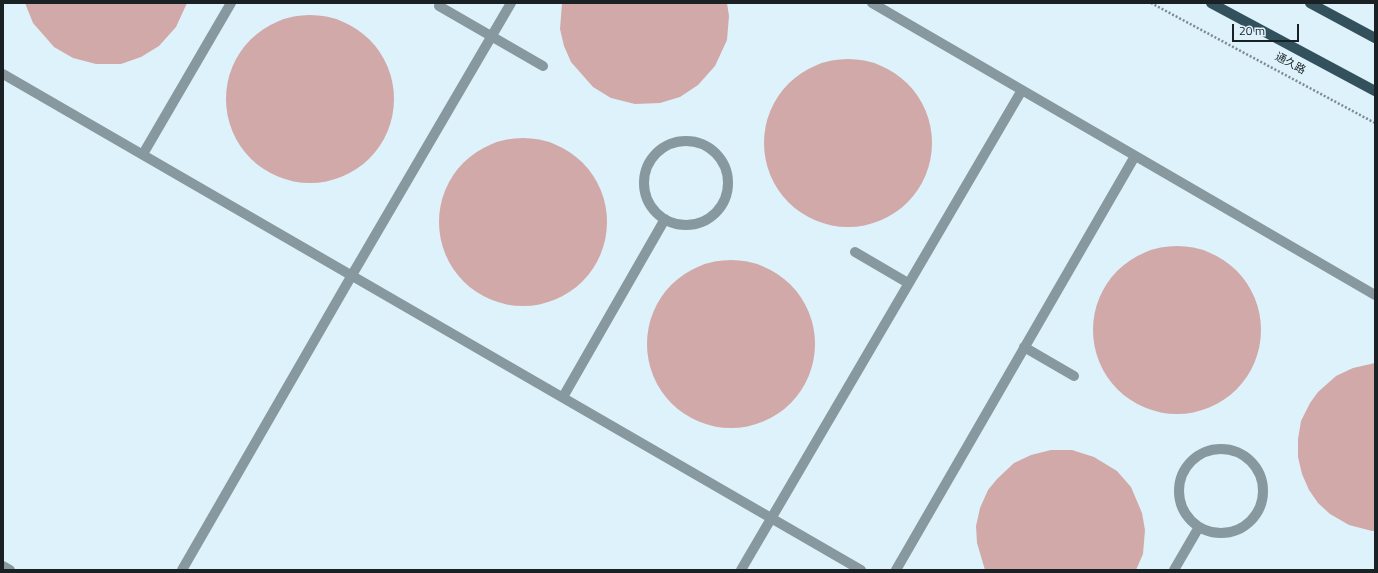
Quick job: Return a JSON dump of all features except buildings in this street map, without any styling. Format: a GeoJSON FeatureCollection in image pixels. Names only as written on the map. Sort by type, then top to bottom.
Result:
{"type":"FeatureCollection","features":[{"type":"Feature","properties":{"kind":"main road","name":"通久路"},"geometry":{"type":"LineString","coordinates":[[1211,3],[1375,91]]}},
{"type":"Feature","properties":{"kind":"main road"},"geometry":{"type":"LineString","coordinates":[[1310,3],[1375,38]]}},
{"type":"Feature","properties":{"kind":"lane"},"geometry":{"type":"LineString","coordinates":[[143,154],[231,3]]}},
{"type":"Feature","properties":{"kind":"lane"},"geometry":{"type":"LineString","coordinates":[[182,570],[511,3]]}},
{"type":"Feature","properties":{"kind":"lane"},"geometry":{"type":"LineString","coordinates":[[872,3],[1375,295]]}},
{"type":"Feature","properties":{"kind":"lane"},"geometry":{"type":"LineString","coordinates":[[439,6],[542,66]]}},
{"type":"Feature","properties":{"kind":"lane"},"geometry":{"type":"LineString","coordinates":[[3,74],[861,570]]}},
{"type":"Feature","properties":{"kind":"lane"},"geometry":{"type":"LineString","coordinates":[[741,570],[1022,90]]}},
{"type":"Feature","properties":{"kind":"lane"},"geometry":{"type":"LineString","coordinates":[[684,141],[702,144],[714,152],[725,167],[728,182],[726,198],[715,215],[700,223],[682,225],[665,219],[652,208],[644,189],[646,170],[655,155],[668,145],[684,141]]}},
{"type":"Feature","properties":{"kind":"lane"},"geometry":{"type":"LineString","coordinates":[[896,570],[1135,156]]}},
{"type":"Feature","properties":{"kind":"lane"},"geometry":{"type":"LineString","coordinates":[[563,398],[665,219]]}},
{"type":"Feature","properties":{"kind":"lane"},"geometry":{"type":"LineString","coordinates":[[855,252],[908,283]]}},
{"type":"Feature","properties":{"kind":"lane"},"geometry":{"type":"LineString","coordinates":[[1024,348],[1074,376]]}},
{"type":"Feature","properties":{"kind":"lane"},"geometry":{"type":"LineString","coordinates":[[1218,449],[1236,452],[1248,460],[1259,475],[1263,490],[1260,506],[1248,523],[1234,531],[1216,533],[1199,527],[1186,516],[1179,497],[1180,478],[1189,463],[1202,453],[1218,449]]}},
{"type":"Feature","properties":{"kind":"lane"},"geometry":{"type":"LineString","coordinates":[[1174,570],[1199,527]]}},
{"type":"Feature","properties":{"kind":"lane"},"geometry":{"type":"LineString","coordinates":[[3,566],[10,570]]}},
{"type":"Feature","properties":{"kind":"path","name":"通久路"},"geometry":{"type":"LineString","coordinates":[[1151,3],[1375,123]]}},
{"type":"Feature","properties":{"kind":"shaded area"},"geometry":{"type":"Polygon","coordinates":[[[25,3],[187,3],[176,27],[159,46],[141,57],[121,64],[96,64],[73,58],[54,47],[33,23],[25,3]]]}},
{"type":"Feature","properties":{"kind":"shaded area"},"geometry":{"type":"Polygon","coordinates":[[[562,3],[727,3],[729,16],[727,40],[715,66],[698,85],[680,97],[660,103],[635,104],[611,98],[593,87],[571,62],[564,46],[560,29],[562,3]]]}},
{"type":"Feature","properties":{"kind":"shaded area"},"geometry":{"type":"Polygon","coordinates":[[[302,15],[318,15],[342,21],[350,25],[363,34],[375,46],[388,67],[394,91],[394,107],[388,131],[380,146],[363,164],[342,177],[318,183],[302,183],[278,177],[263,169],[240,146],[232,131],[226,107],[226,91],[232,67],[240,52],[263,29],[278,21],[302,15]]]}},
{"type":"Feature","properties":{"kind":"shaded area"},"geometry":{"type":"Polygon","coordinates":[[[840,59],[856,59],[880,65],[888,69],[901,78],[913,90],[926,111],[932,135],[932,151],[926,175],[918,190],[901,208],[880,221],[856,227],[840,227],[816,221],[801,213],[778,190],[770,175],[764,151],[764,135],[770,111],[778,96],[801,73],[816,65],[840,59]]]}},
{"type":"Feature","properties":{"kind":"shaded area"},"geometry":{"type":"Polygon","coordinates":[[[515,138],[531,138],[555,144],[563,148],[576,157],[588,169],[601,190],[607,214],[607,230],[601,254],[593,269],[576,287],[555,300],[531,306],[515,306],[491,300],[476,292],[453,269],[445,254],[439,230],[439,214],[445,190],[453,175],[476,152],[491,144],[515,138]]]}},
{"type":"Feature","properties":{"kind":"shaded area"},"geometry":{"type":"Polygon","coordinates":[[[1169,246],[1185,246],[1209,252],[1217,256],[1230,265],[1242,277],[1255,298],[1261,322],[1261,338],[1255,362],[1247,377],[1230,395],[1209,408],[1185,414],[1169,414],[1145,408],[1130,400],[1107,377],[1099,362],[1093,338],[1093,322],[1099,298],[1107,283],[1130,260],[1145,252],[1169,246]]]}},
{"type":"Feature","properties":{"kind":"shaded area"},"geometry":{"type":"Polygon","coordinates":[[[723,260],[739,260],[763,266],[771,270],[784,279],[796,291],[809,312],[815,336],[815,352],[809,376],[801,391],[784,409],[763,422],[739,428],[723,428],[699,422],[684,414],[661,391],[653,376],[647,352],[647,336],[653,312],[661,297],[684,274],[699,266],[723,260]]]}},
{"type":"Feature","properties":{"kind":"shaded area"},"geometry":{"type":"Polygon","coordinates":[[[1375,363],[1375,531],[1372,531],[1349,525],[1330,514],[1318,503],[1309,490],[1302,474],[1298,457],[1298,439],[1301,421],[1310,403],[1318,392],[1336,376],[1353,368],[1375,363]]]}},
{"type":"Feature","properties":{"kind":"shaded area"},"geometry":{"type":"Polygon","coordinates":[[[1051,450],[1072,450],[1094,457],[1117,471],[1131,487],[1142,513],[1145,530],[1143,554],[1136,570],[985,570],[977,543],[976,526],[980,508],[988,490],[1014,463],[1031,455],[1051,450]]]}}]}
